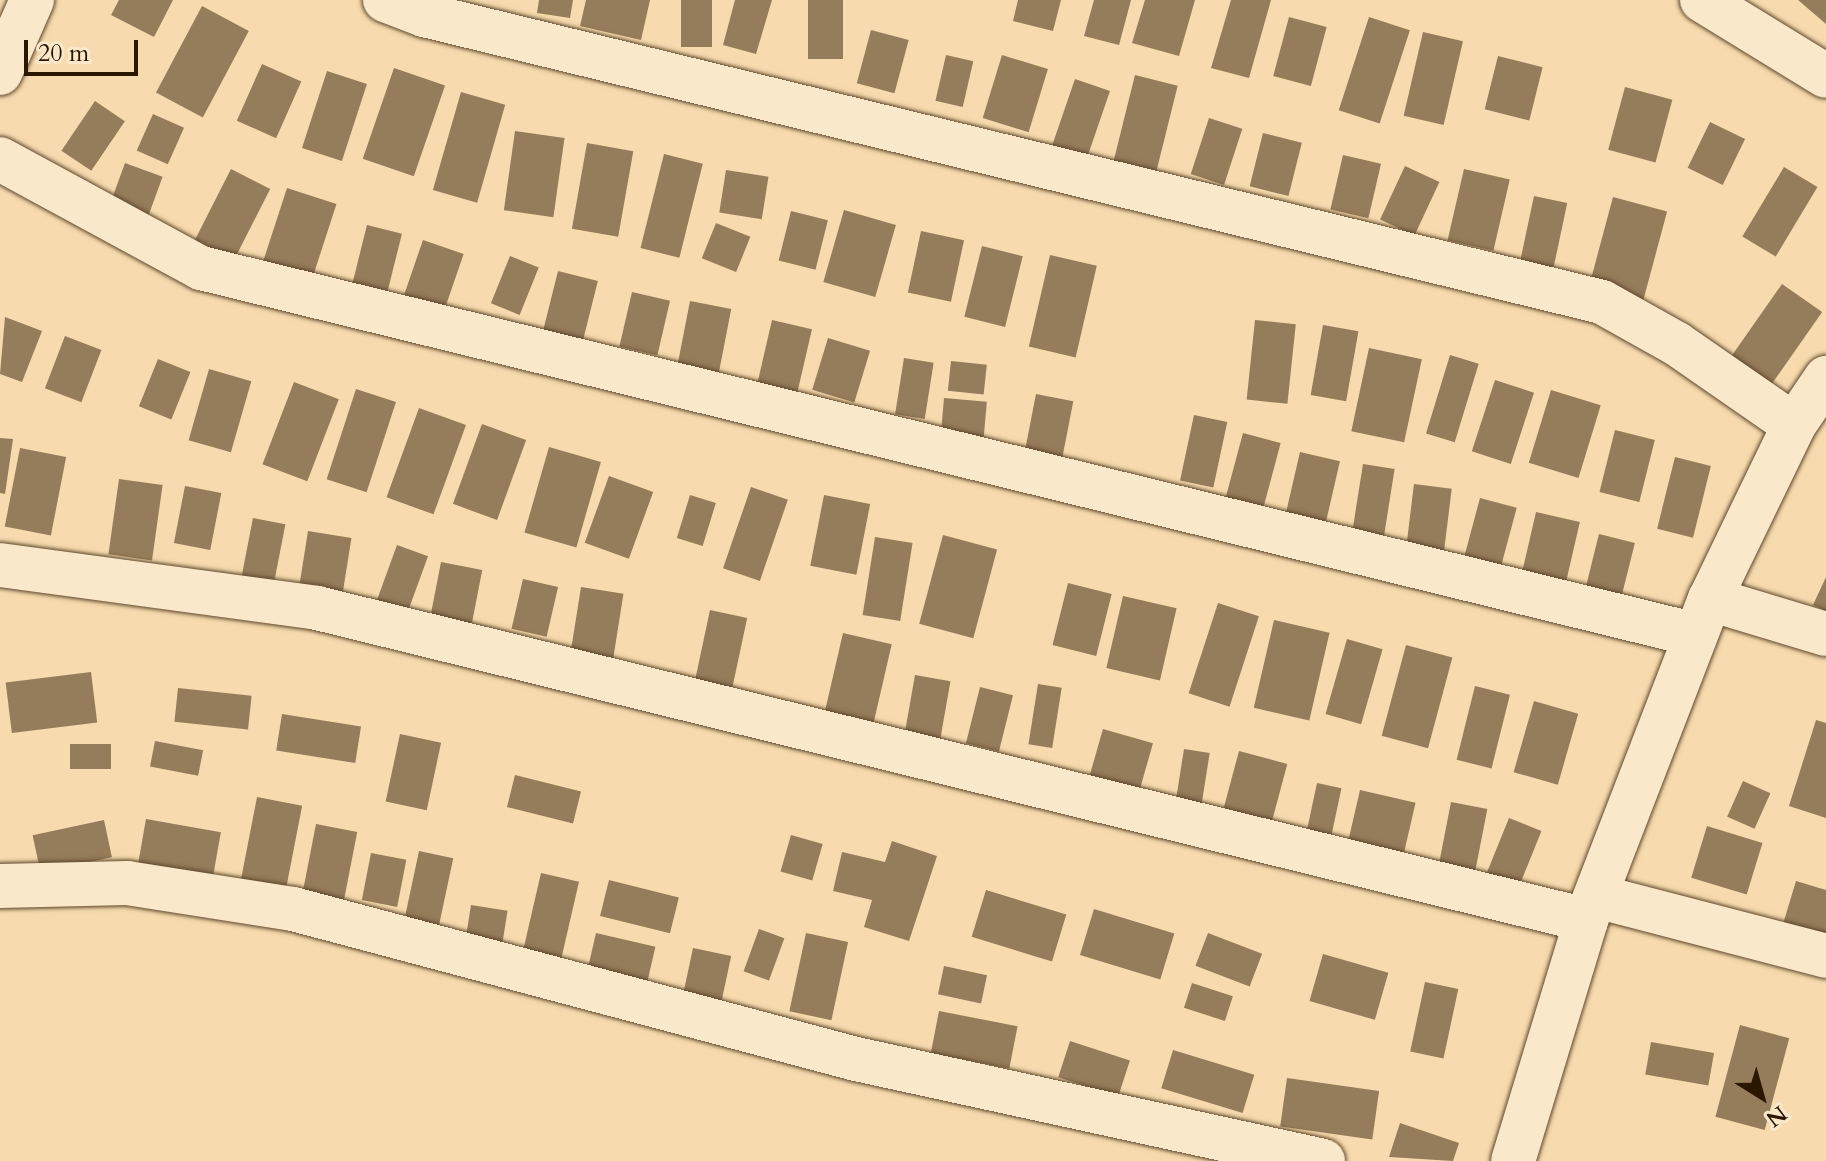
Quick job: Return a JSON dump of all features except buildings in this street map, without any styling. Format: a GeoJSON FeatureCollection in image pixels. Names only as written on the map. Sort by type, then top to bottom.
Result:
{"type":"FeatureCollection","features":[{"type":"Feature","properties":{"kind":"street"},"geometry":{"type":"LineString","coordinates":[[0,73],[32,0]]}},
{"type":"Feature","properties":{"kind":"street"},"geometry":{"type":"LineString","coordinates":[[385,0],[424,15],[1602,302],[1677,344],[1794,425]]}},
{"type":"Feature","properties":{"kind":"street"},"geometry":{"type":"LineString","coordinates":[[1702,0],[1826,76]]}},
{"type":"Feature","properties":{"kind":"street"},"geometry":{"type":"LineString","coordinates":[[0,159],[201,268],[1703,617],[1826,634]]}},
{"type":"Feature","properties":{"kind":"street"},"geometry":{"type":"LineString","coordinates":[[1513,1161],[1591,908],[1703,617],[1794,425],[1826,378]]}},
{"type":"Feature","properties":{"kind":"street"},"geometry":{"type":"LineString","coordinates":[[0,565],[317,608],[1591,908],[1826,956]]}},
{"type":"Feature","properties":{"kind":"street"},"geometry":{"type":"LineString","coordinates":[[0,886],[127,883],[293,909],[856,1059],[1323,1161]]}}]}
